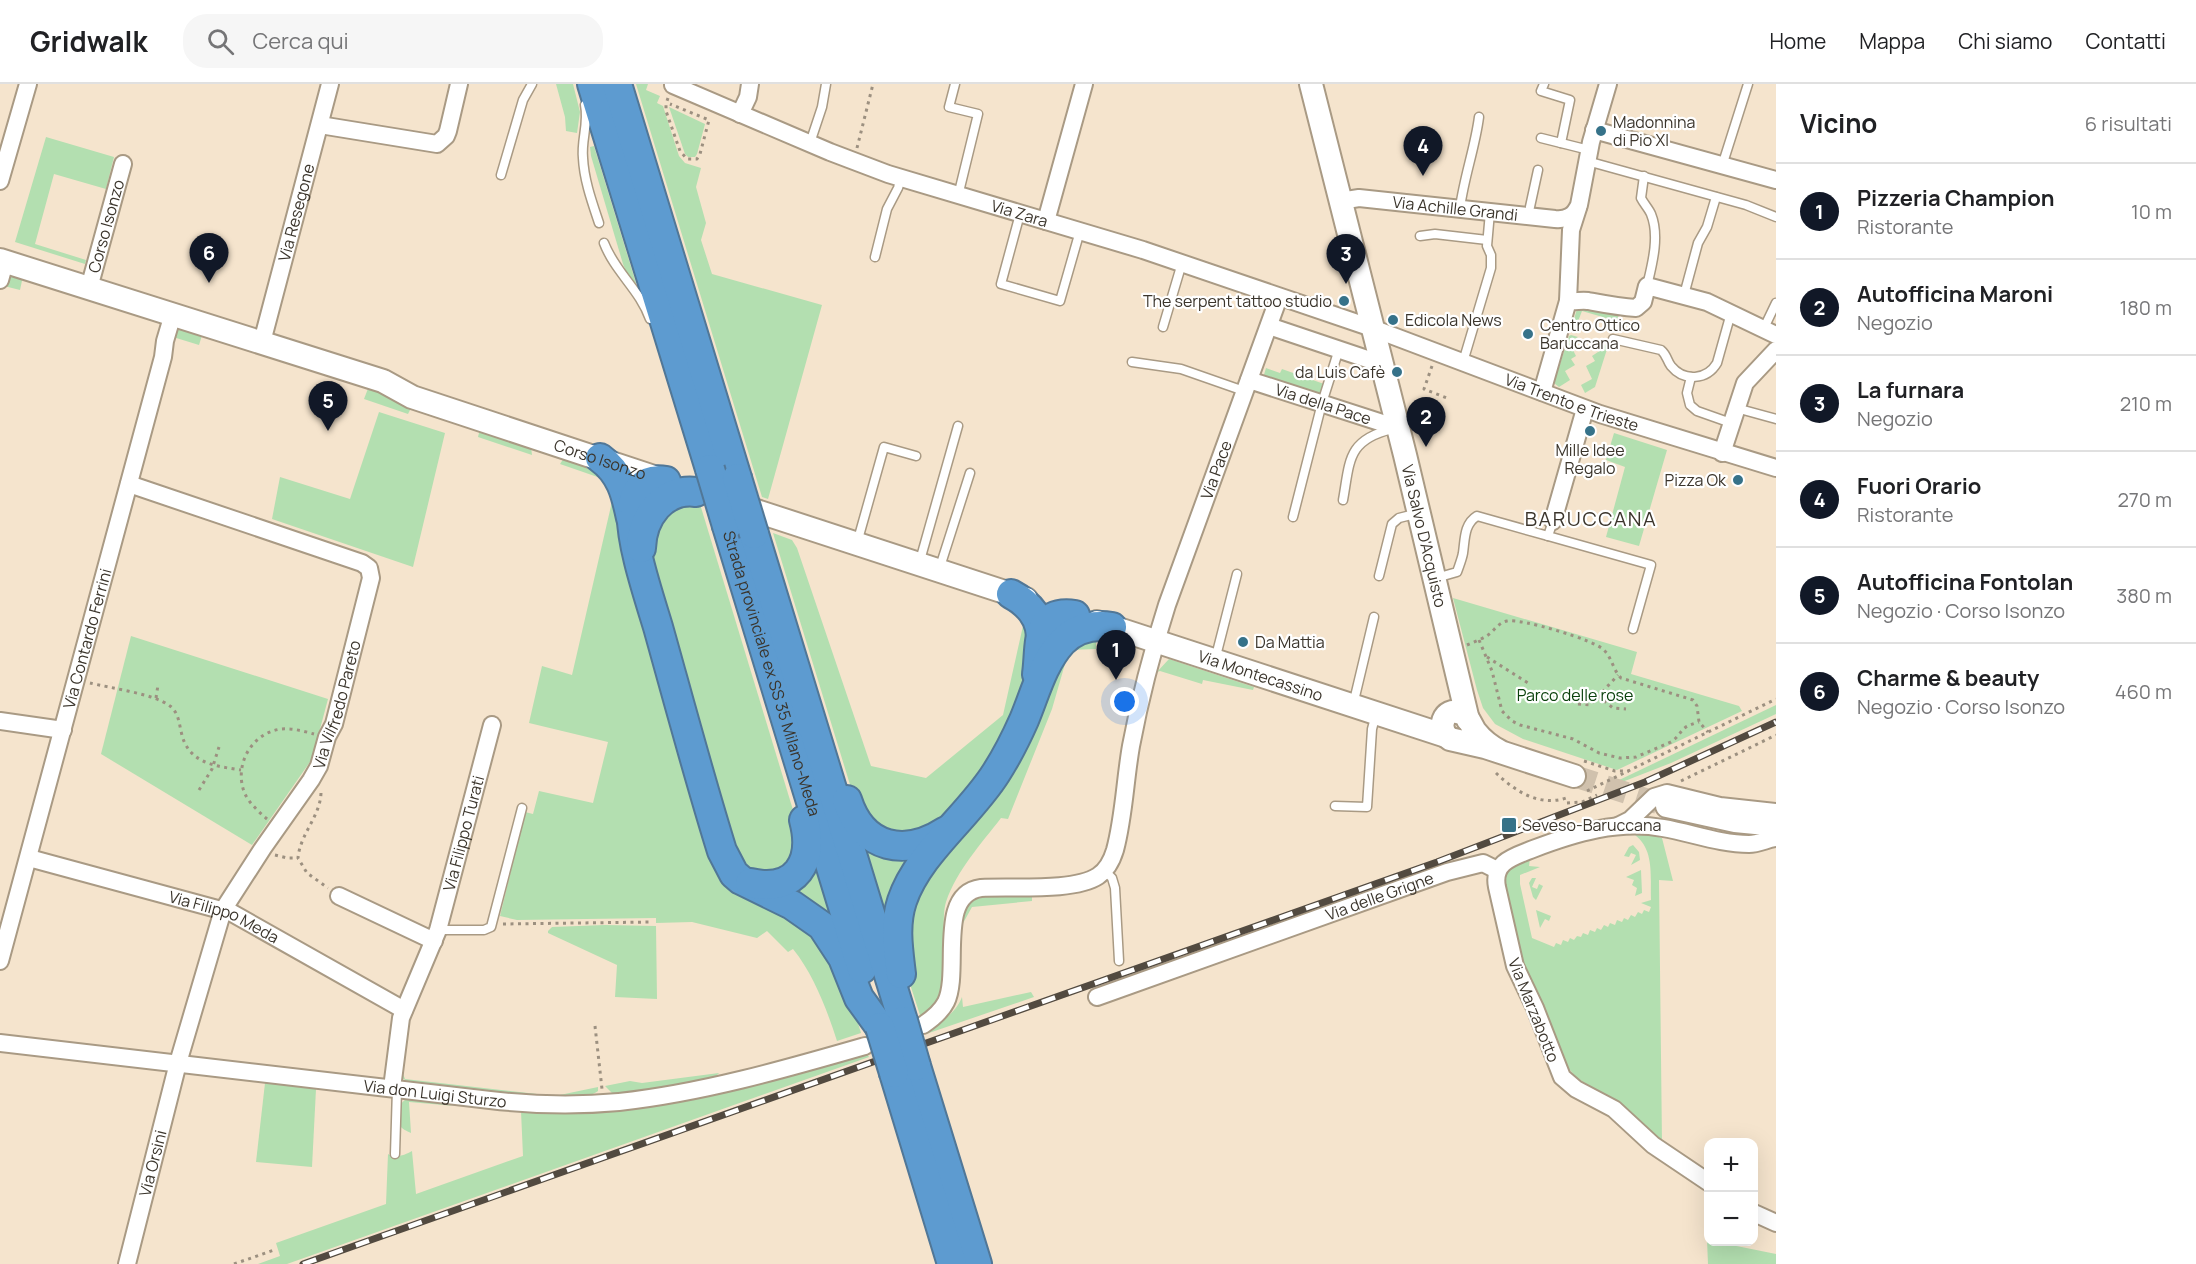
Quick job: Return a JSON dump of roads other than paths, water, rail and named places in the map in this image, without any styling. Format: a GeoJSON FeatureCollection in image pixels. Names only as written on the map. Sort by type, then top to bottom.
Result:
{"type":"FeatureCollection","features":[{"type":"Feature","properties":{"kind":"highway","name":"Strada provinciale ex SS 35 Milano-Meda"},"geometry":{"type":"LineString","coordinates":[[617,84],[754,534],[801,729]]}},
{"type":"Feature","properties":{"kind":"highway","name":"Strada provinciale ex SS 35 Milano-Meda"},"geometry":{"type":"LineString","coordinates":[[587,88],[686,390],[703,480],[727,526],[801,729],[905,1069],[977,1264]]}},
{"type":"Feature","properties":{"kind":"highway"},"geometry":{"type":"LineString","coordinates":[[600,458],[614,470],[627,500],[641,518],[643,574],[722,851],[734,874],[741,880],[792,905],[822,926],[843,958],[859,998],[893,1030],[900,1003],[902,980],[897,948],[898,922],[902,902],[920,866],[984,791],[1010,749],[1025,718],[1052,626]]}},
{"type":"Feature","properties":{"kind":"highway"},"geometry":{"type":"LineString","coordinates":[[641,518],[632,511],[636,493],[640,486],[653,478]]}},
{"type":"Feature","properties":{"kind":"highway"},"geometry":{"type":"LineString","coordinates":[[641,518],[662,500],[703,480]]}},
{"type":"Feature","properties":{"kind":"highway"},"geometry":{"type":"LineString","coordinates":[[1011,594],[1021,599],[1033,611],[1040,625],[1052,626],[1064,641],[1082,628],[1112,627]]}},
{"type":"Feature","properties":{"kind":"highway"},"geometry":{"type":"LineString","coordinates":[[741,880],[765,886],[786,881],[799,871],[807,857],[807,833],[790,770],[801,729],[833,759],[856,820],[866,833],[876,840],[897,847],[918,844],[944,832],[962,818]]}},
{"type":"Feature","properties":{"kind":"highway","name":"Strada provinciale ex SS 35 Milano-Meda"},"geometry":{"type":"LineString","coordinates":[[905,1069],[952,1264]]}},
{"type":"Feature","properties":{"kind":"street"},"geometry":{"type":"LineString","coordinates":[[0,181],[28,84]]}},
{"type":"Feature","properties":{"kind":"street","name":"Via Resegone"},"geometry":{"type":"LineString","coordinates":[[262,342],[330,84]]}},
{"type":"Feature","properties":{"kind":"street"},"geometry":{"type":"LineString","coordinates":[[320,125],[437,144],[446,136],[459,84]]}},
{"type":"Feature","properties":{"kind":"street"},"geometry":{"type":"LineString","coordinates":[[740,114],[748,97],[750,84]]}},
{"type":"Feature","properties":{"kind":"street"},"geometry":{"type":"LineString","coordinates":[[1046,221],[1084,84]]}},
{"type":"Feature","properties":{"kind":"street","name":"Via Salvo D'Acquisto"},"geometry":{"type":"LineString","coordinates":[[1311,84],[1459,677],[1455,724]]}},
{"type":"Feature","properties":{"kind":"street"},"geometry":{"type":"LineString","coordinates":[[1542,392],[1569,293],[1569,219],[1608,84]]}},
{"type":"Feature","properties":{"kind":"street","name":"Via Zara"},"geometry":{"type":"LineString","coordinates":[[672,85],[852,161],[901,178],[1182,263],[1372,327]]}},
{"type":"Feature","properties":{"kind":"street"},"geometry":{"type":"LineString","coordinates":[[1594,130],[1776,180]]}},
{"type":"Feature","properties":{"kind":"street","name":"Corso Isonzo"},"geometry":{"type":"LineString","coordinates":[[89,288],[123,164]]}},
{"type":"Feature","properties":{"kind":"street","name":"Via Achille Grandi"},"geometry":{"type":"LineString","coordinates":[[1340,201],[1359,198],[1569,219]]}},
{"type":"Feature","properties":{"kind":"street","name":"Corso Isonzo"},"geometry":{"type":"LineString","coordinates":[[2,268],[89,288],[383,381],[412,397],[600,458],[653,478],[703,480],[857,544],[1011,594]]}},
{"type":"Feature","properties":{"kind":"street"},"geometry":{"type":"LineString","coordinates":[[1569,293],[1586,301],[1611,307],[1623,305],[1631,308],[1639,307],[1647,286],[1707,302],[1770,332]]}},
{"type":"Feature","properties":{"kind":"street","name":"Via Pace"},"geometry":{"type":"LineString","coordinates":[[1156,641],[1279,297]]}},
{"type":"Feature","properties":{"kind":"street","name":"Via Contardo Ferrini"},"geometry":{"type":"LineString","coordinates":[[0,961],[129,484],[172,314]]}},
{"type":"Feature","properties":{"kind":"street"},"geometry":{"type":"LineString","coordinates":[[1269,326],[1382,364]]}},
{"type":"Feature","properties":{"kind":"street","name":"Via Trento e Trieste"},"geometry":{"type":"LineString","coordinates":[[1372,327],[1585,409],[1776,468]]}},
{"type":"Feature","properties":{"kind":"street"},"geometry":{"type":"LineString","coordinates":[[1722,453],[1745,383],[1776,350]]}},
{"type":"Feature","properties":{"kind":"street","name":"Via della Pace"},"geometry":{"type":"LineString","coordinates":[[1247,386],[1322,403],[1398,428]]}},
{"type":"Feature","properties":{"kind":"street"},"geometry":{"type":"LineString","coordinates":[[1551,529],[1585,409]]}},
{"type":"Feature","properties":{"kind":"street","name":"Via Vilfredo Pareto"},"geometry":{"type":"LineString","coordinates":[[129,484],[362,563],[371,572],[370,585],[334,724],[327,737],[319,766],[262,848],[223,910],[178,1063]]}},
{"type":"Feature","properties":{"kind":"street"},"geometry":{"type":"LineString","coordinates":[[1052,626],[1112,627]]}},
{"type":"Feature","properties":{"kind":"street","name":"Via Montecassino"},"geometry":{"type":"LineString","coordinates":[[1112,627],[1409,724],[1455,724]]}},
{"type":"Feature","properties":{"kind":"street"},"geometry":{"type":"LineString","coordinates":[[893,1030],[943,1007],[950,990],[954,918],[958,901],[968,891],[981,888],[1081,882],[1097,876],[1104,870],[1112,858],[1117,841],[1131,747],[1156,641]]}},
{"type":"Feature","properties":{"kind":"street"},"geometry":{"type":"LineString","coordinates":[[0,721],[63,730]]}},
{"type":"Feature","properties":{"kind":"street"},"geometry":{"type":"LineString","coordinates":[[1455,724],[1484,740],[1499,763],[1575,784]]}},
{"type":"Feature","properties":{"kind":"street","name":"Via Filippo Turati"},"geometry":{"type":"LineString","coordinates":[[395,1088],[398,1033],[404,1010],[436,936],[492,725]]}},
{"type":"Feature","properties":{"kind":"street"},"geometry":{"type":"LineString","coordinates":[[1614,827],[1662,800],[1776,812]]}},
{"type":"Feature","properties":{"kind":"street"},"geometry":{"type":"LineString","coordinates":[[1662,800],[1725,819],[1776,825]]}},
{"type":"Feature","properties":{"kind":"street"},"geometry":{"type":"LineString","coordinates":[[1662,800],[1646,812],[1647,819],[1653,825],[1744,844],[1757,844],[1776,838]]}},
{"type":"Feature","properties":{"kind":"street"},"geometry":{"type":"LineString","coordinates":[[1497,870],[1505,860],[1582,831],[1632,825],[1661,827]]}},
{"type":"Feature","properties":{"kind":"street","name":"Via Filippo Meda"},"geometry":{"type":"LineString","coordinates":[[29,858],[223,910],[404,1010]]}},
{"type":"Feature","properties":{"kind":"street","name":"Via delle Grigne"},"geometry":{"type":"LineString","coordinates":[[1097,997],[1448,872],[1483,863],[1497,870]]}},
{"type":"Feature","properties":{"kind":"street","name":"Via Marzabotto"},"geometry":{"type":"LineString","coordinates":[[1497,870],[1497,887],[1515,966],[1535,1008],[1562,1077],[1576,1089],[1614,1109],[1653,1145],[1704,1179]]}},
{"type":"Feature","properties":{"kind":"street"},"geometry":{"type":"LineString","coordinates":[[335,892],[436,936]]}},
{"type":"Feature","properties":{"kind":"street","name":"Via don Luigi Sturzo"},"geometry":{"type":"LineString","coordinates":[[0,1043],[529,1104],[604,1103],[731,1082],[893,1030]]}},
{"type":"Feature","properties":{"kind":"street"},"geometry":{"type":"LineString","coordinates":[[0,1048],[18,1045]]}},
{"type":"Feature","properties":{"kind":"street","name":"Via Orsini"},"geometry":{"type":"LineString","coordinates":[[127,1264],[178,1063]]}},
{"type":"Feature","properties":{"kind":"street"},"geometry":{"type":"LineString","coordinates":[[1758,1215],[1776,1223]]}},
{"type":"Feature","properties":{"kind":"lane"},"geometry":{"type":"LineString","coordinates":[[501,175],[523,100],[532,84]]}},
{"type":"Feature","properties":{"kind":"lane"},"geometry":{"type":"LineString","coordinates":[[810,143],[820,114],[826,84]]}},
{"type":"Feature","properties":{"kind":"lane"},"geometry":{"type":"LineString","coordinates":[[955,84],[949,107],[978,114],[958,196]]}},
{"type":"Feature","properties":{"kind":"lane"},"geometry":{"type":"LineString","coordinates":[[1544,84],[1541,92],[1570,100],[1561,143]]}},
{"type":"Feature","properties":{"kind":"lane"},"geometry":{"type":"LineString","coordinates":[[1722,166],[1748,84]]}},
{"type":"Feature","properties":{"kind":"lane"},"geometry":{"type":"LineString","coordinates":[[587,88],[587,117],[582,156],[599,223]]}},
{"type":"Feature","properties":{"kind":"lane"},"geometry":{"type":"LineString","coordinates":[[1460,208],[1464,180],[1475,143],[1479,117]]}},
{"type":"Feature","properties":{"kind":"lane"},"geometry":{"type":"LineString","coordinates":[[1541,138],[1561,143],[1588,156],[1644,176],[1776,217]]}},
{"type":"Feature","properties":{"kind":"lane"},"geometry":{"type":"LineString","coordinates":[[1528,216],[1538,170]]}},
{"type":"Feature","properties":{"kind":"lane"},"geometry":{"type":"LineString","coordinates":[[1644,176],[1641,198],[1651,213],[1654,226],[1653,256],[1647,286]]}},
{"type":"Feature","properties":{"kind":"lane"},"geometry":{"type":"LineString","coordinates":[[875,257],[887,209],[901,178]]}},
{"type":"Feature","properties":{"kind":"lane"},"geometry":{"type":"LineString","coordinates":[[1683,295],[1698,243],[1707,227],[1716,197]]}},
{"type":"Feature","properties":{"kind":"lane"},"geometry":{"type":"LineString","coordinates":[[1463,362],[1491,268],[1491,255],[1486,246],[1490,211]]}},
{"type":"Feature","properties":{"kind":"lane"},"geometry":{"type":"LineString","coordinates":[[1020,214],[1001,284],[1059,301],[1080,231]]}},
{"type":"Feature","properties":{"kind":"lane"},"geometry":{"type":"LineString","coordinates":[[1420,236],[1435,234],[1487,240]]}},
{"type":"Feature","properties":{"kind":"lane"},"geometry":{"type":"LineString","coordinates":[[604,243],[613,264],[645,307],[655,332]]}},
{"type":"Feature","properties":{"kind":"lane"},"geometry":{"type":"LineString","coordinates":[[1162,327],[1182,263]]}},
{"type":"Feature","properties":{"kind":"lane"},"geometry":{"type":"LineString","coordinates":[[1770,332],[1776,303]]}},
{"type":"Feature","properties":{"kind":"lane"},"geometry":{"type":"LineString","coordinates":[[1613,339],[1665,352],[1672,368],[1685,376],[1706,374],[1713,369],[1720,353],[1731,313]]}},
{"type":"Feature","properties":{"kind":"lane"},"geometry":{"type":"LineString","coordinates":[[1293,517],[1322,403],[1339,349]]}},
{"type":"Feature","properties":{"kind":"lane"},"geometry":{"type":"LineString","coordinates":[[1132,362],[1181,369],[1247,386]]}},
{"type":"Feature","properties":{"kind":"lane"},"geometry":{"type":"LineString","coordinates":[[666,364],[686,390]]}},
{"type":"Feature","properties":{"kind":"lane"},"geometry":{"type":"LineString","coordinates":[[1691,377],[1687,393],[1690,405],[1697,411],[1776,419]]}},
{"type":"Feature","properties":{"kind":"lane"},"geometry":{"type":"LineString","coordinates":[[929,567],[958,426]]}},
{"type":"Feature","properties":{"kind":"lane"},"geometry":{"type":"LineString","coordinates":[[1343,500],[1349,465],[1355,449],[1376,434],[1398,428]]}},
{"type":"Feature","properties":{"kind":"lane"},"geometry":{"type":"LineString","coordinates":[[857,544],[884,447],[916,456]]}},
{"type":"Feature","properties":{"kind":"lane"},"geometry":{"type":"LineString","coordinates":[[929,567],[970,473]]}},
{"type":"Feature","properties":{"kind":"lane"},"geometry":{"type":"LineString","coordinates":[[1379,576],[1392,524],[1399,518],[1419,513]]}},
{"type":"Feature","properties":{"kind":"lane"},"geometry":{"type":"LineString","coordinates":[[1435,578],[1457,572],[1467,528],[1477,516],[1551,529],[1651,565],[1633,629]]}},
{"type":"Feature","properties":{"kind":"lane"},"geometry":{"type":"LineString","coordinates":[[1215,660],[1237,574]]}},
{"type":"Feature","properties":{"kind":"lane"},"geometry":{"type":"LineString","coordinates":[[1353,706],[1374,617]]}},
{"type":"Feature","properties":{"kind":"lane"},"geometry":{"type":"LineString","coordinates":[[1335,806],[1367,807],[1372,729],[1376,713]]}},
{"type":"Feature","properties":{"kind":"lane"},"geometry":{"type":"LineString","coordinates":[[436,936],[484,930],[492,924],[522,808]]}},
{"type":"Feature","properties":{"kind":"lane"},"geometry":{"type":"LineString","coordinates":[[1104,870],[1112,878],[1115,888],[1119,961]]}},
{"type":"Feature","properties":{"kind":"lane"},"geometry":{"type":"LineString","coordinates":[[395,1088],[395,1154]]}},
{"type":"Feature","properties":{"kind":"tunnel"},"geometry":{"type":"LineString","coordinates":[[1574,776],[1667,806]]}},
{"type":"Feature","properties":{"kind":"railway"},"geometry":{"type":"LineString","coordinates":[[303,1264],[1437,862],[1645,782],[1776,722]]}},
{"type":"Feature","properties":{"kind":"place","name":"Madonnina di Pio XI"},"geometry":{"type":"Point","coordinates":[1601,131]}},
{"type":"Feature","properties":{"kind":"place","name":"Fuori Orario"},"geometry":{"type":"Point","coordinates":[1423,176]}},
{"type":"Feature","properties":{"kind":"place","name":"Charme & beauty"},"geometry":{"type":"Point","coordinates":[209,283]}},
{"type":"Feature","properties":{"kind":"place","name":"La furnara"},"geometry":{"type":"Point","coordinates":[1346,284]}},
{"type":"Feature","properties":{"kind":"place","name":"The serpent tattoo studio"},"geometry":{"type":"Point","coordinates":[1344,301]}},
{"type":"Feature","properties":{"kind":"place","name":"Edicola News"},"geometry":{"type":"Point","coordinates":[1393,320]}},
{"type":"Feature","properties":{"kind":"place","name":"Centro Ottico Baruccana"},"geometry":{"type":"Point","coordinates":[1528,334]}},
{"type":"Feature","properties":{"kind":"place","name":"da Luis Cafè"},"geometry":{"type":"Point","coordinates":[1397,372]}},
{"type":"Feature","properties":{"kind":"place","name":"Autofficina Fontolan"},"geometry":{"type":"Point","coordinates":[328,431]}},
{"type":"Feature","properties":{"kind":"place","name":"Mille Idee Regalo"},"geometry":{"type":"Point","coordinates":[1590,431]}},
{"type":"Feature","properties":{"kind":"place","name":"Autofficina Maroni"},"geometry":{"type":"Point","coordinates":[1426,447]}},
{"type":"Feature","properties":{"kind":"place","name":"Pizza Ok"},"geometry":{"type":"Point","coordinates":[1738,480]}},
{"type":"Feature","properties":{"kind":"place","name":"Da Mattia"},"geometry":{"type":"Point","coordinates":[1243,642]}},
{"type":"Feature","properties":{"kind":"place","name":"Pizzeria Champion"},"geometry":{"type":"Point","coordinates":[1116,680]}},
{"type":"Feature","properties":{"kind":"place","name":"Seveso-Baruccana"},"geometry":{"type":"Point","coordinates":[1509,825]}},
{"type":"Feature","properties":{"kind":"district","name":"BARUCCANA"},"geometry":{"type":"Point","coordinates":[1591,518]}},
{"type":"Feature","properties":{"kind":"park label","name":"Parco delle rose"},"geometry":{"type":"Point","coordinates":[1575,695]}}]}
